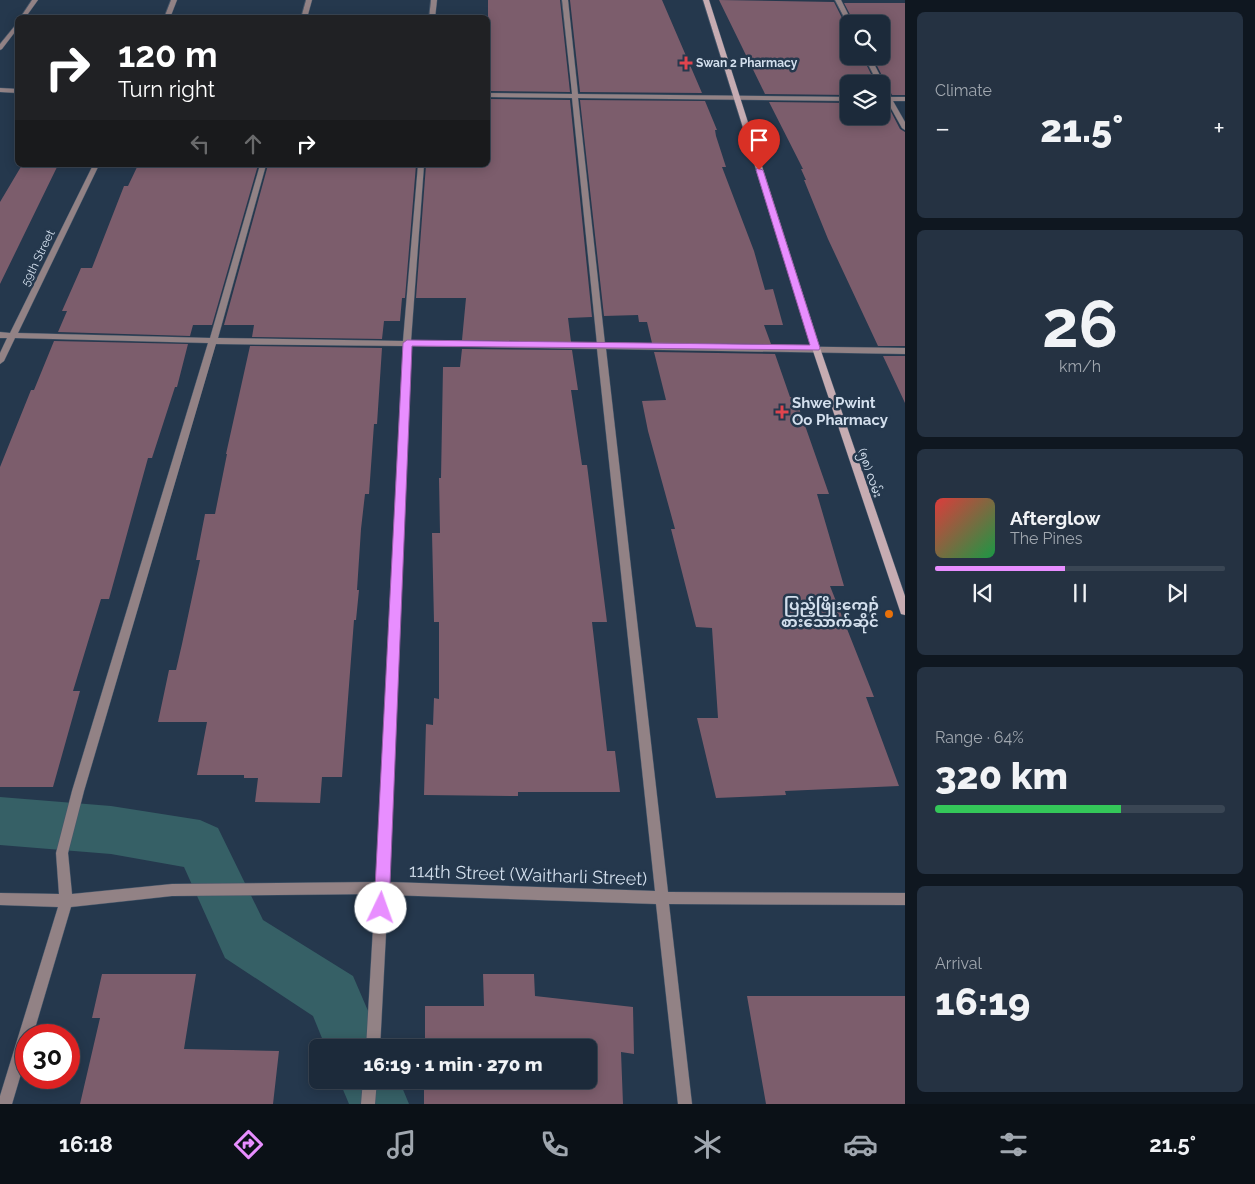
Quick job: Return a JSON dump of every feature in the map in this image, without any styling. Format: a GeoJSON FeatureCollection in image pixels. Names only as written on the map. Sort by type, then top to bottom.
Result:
{"type":"FeatureCollection","features":[{"type":"Feature","properties":{"kind":"main road","name":"(၅၈) လမ်း"},"geometry":{"type":"LineString","coordinates":[[706,0],[816,348],[905,610]]}},
{"type":"Feature","properties":{"kind":"street"},"geometry":{"type":"LineString","coordinates":[[24,15],[35,0]]}},
{"type":"Feature","properties":{"kind":"street"},"geometry":{"type":"LineString","coordinates":[[169,15],[174,0]]}},
{"type":"Feature","properties":{"kind":"street"},"geometry":{"type":"LineString","coordinates":[[305,15],[309,0]]}},
{"type":"Feature","properties":{"kind":"street"},"geometry":{"type":"LineString","coordinates":[[432,15],[434,0]]}},
{"type":"Feature","properties":{"kind":"street"},"geometry":{"type":"LineString","coordinates":[[565,0],[685,1104]]}},
{"type":"Feature","properties":{"kind":"street"},"geometry":{"type":"LineString","coordinates":[[838,0],[846,15]]}},
{"type":"Feature","properties":{"kind":"street"},"geometry":{"type":"LineString","coordinates":[[0,48],[15,28]]}},
{"type":"Feature","properties":{"kind":"street"},"geometry":{"type":"LineString","coordinates":[[0,90],[15,90]]}},
{"type":"Feature","properties":{"kind":"street"},"geometry":{"type":"LineString","coordinates":[[490,95],[840,99]]}},
{"type":"Feature","properties":{"kind":"street"},"geometry":{"type":"LineString","coordinates":[[890,99],[905,99]]}},
{"type":"Feature","properties":{"kind":"street"},"geometry":{"type":"LineString","coordinates":[[890,106],[905,128]]}},
{"type":"Feature","properties":{"kind":"street","name":"59th Street"},"geometry":{"type":"LineString","coordinates":[[0,361],[95,167]]}},
{"type":"Feature","properties":{"kind":"street"},"geometry":{"type":"LineString","coordinates":[[5,1104],[66,902],[62,853],[78,791],[213,340],[262,167]]}},
{"type":"Feature","properties":{"kind":"street"},"geometry":{"type":"LineString","coordinates":[[374,1039],[407,343],[421,167]]}},
{"type":"Feature","properties":{"kind":"street"},"geometry":{"type":"LineString","coordinates":[[0,335],[905,351]]}},
{"type":"Feature","properties":{"kind":"street","name":"114th Street (Waitharli Street)"},"geometry":{"type":"LineString","coordinates":[[0,900],[66,902],[172,890],[382,888],[662,898],[905,899]]}},
{"type":"Feature","properties":{"kind":"street"},"geometry":{"type":"LineString","coordinates":[[368,1104],[369,1089]]}},
{"type":"Feature","properties":{"kind":"building"},"geometry":{"type":"Polygon","coordinates":[[[488,0],[560,0],[570,92],[490,91],[490,15],[488,15],[488,0]]]}},
{"type":"Feature","properties":{"kind":"building"},"geometry":{"type":"Polygon","coordinates":[[[570,0],[662,0],[702,93],[580,92],[570,0]]]}},
{"type":"Feature","properties":{"kind":"building"},"geometry":{"type":"Polygon","coordinates":[[[719,0],[834,2],[840,15],[840,65],[866,65],[872,75],[840,75],[840,95],[765,94],[719,0]]]}},
{"type":"Feature","properties":{"kind":"building"},"geometry":{"type":"Polygon","coordinates":[[[844,3],[905,3],[905,95],[892,95],[890,91],[890,75],[882,75],[877,65],[890,65],[890,15],[850,15],[844,3]]]}},
{"type":"Feature","properties":{"kind":"building"},"geometry":{"type":"Polygon","coordinates":[[[490,99],[570,100],[592,317],[568,318],[571,342],[462,340],[466,298],[416,298],[426,167],[490,167],[490,99]]]}},
{"type":"Feature","properties":{"kind":"building"},"geometry":{"type":"Polygon","coordinates":[[[580,100],[705,101],[717,130],[715,130],[716,136],[726,167],[722,167],[754,251],[765,290],[773,289],[783,325],[764,325],[771,344],[652,343],[647,322],[639,322],[638,315],[604,316],[580,100]]]}},
{"type":"Feature","properties":{"kind":"building"},"geometry":{"type":"Polygon","coordinates":[[[769,102],[840,103],[840,125],[890,125],[890,110],[900,129],[905,132],[905,346],[878,346],[828,239],[804,180],[806,180],[801,169],[803,169],[769,102]]]}},
{"type":"Feature","properties":{"kind":"building"},"geometry":{"type":"Polygon","coordinates":[[[21,167],[57,167],[0,284],[0,202],[21,167]]]}},
{"type":"Feature","properties":{"kind":"building"},"geometry":{"type":"Polygon","coordinates":[[[137,167],[257,167],[212,325],[193,325],[190,336],[58,332],[67,311],[62,311],[81,268],[92,268],[124,186],[128,186],[137,167]]]}},
{"type":"Feature","properties":{"kind":"building"},"geometry":{"type":"Polygon","coordinates":[[[267,167],[416,167],[405,298],[402,298],[400,321],[384,321],[382,339],[252,337],[254,325],[224,325],[267,167]]]}},
{"type":"Feature","properties":{"kind":"building"},"geometry":{"type":"Polygon","coordinates":[[[54,341],[188,344],[177,387],[175,387],[152,458],[148,458],[109,599],[101,599],[73,691],[80,691],[53,787],[0,787],[0,467],[31,390],[34,390],[54,341]]]}},
{"type":"Feature","properties":{"kind":"building"},"geometry":{"type":"Polygon","coordinates":[[[250,346],[382,348],[377,424],[374,424],[369,494],[365,494],[361,529],[357,590],[359,590],[356,620],[354,620],[342,777],[322,777],[320,803],[255,802],[258,778],[244,778],[244,775],[197,775],[207,722],[158,722],[169,670],[176,670],[182,644],[200,560],[196,560],[205,514],[215,514],[250,346]]]}},
{"type":"Feature","properties":{"kind":"building"},"geometry":{"type":"Polygon","coordinates":[[[462,349],[572,350],[578,390],[571,390],[582,465],[587,465],[607,622],[592,622],[607,751],[615,751],[620,792],[518,792],[518,796],[424,795],[426,724],[433,725],[434,698],[439,699],[439,622],[434,622],[432,533],[440,533],[439,478],[441,478],[443,367],[460,367],[462,349]]]}},
{"type":"Feature","properties":{"kind":"building"},"geometry":{"type":"Polygon","coordinates":[[[654,352],[775,354],[790,397],[795,397],[829,494],[817,494],[844,586],[830,586],[874,697],[866,697],[899,786],[785,791],[786,795],[716,798],[697,718],[718,718],[712,628],[696,627],[671,529],[675,529],[648,431],[642,401],[666,400],[654,352]]]}},
{"type":"Feature","properties":{"kind":"building"},"geometry":{"type":"Polygon","coordinates":[[[883,356],[905,356],[905,403],[883,356]]]}},
{"type":"Feature","properties":{"kind":"building"},"geometry":{"type":"Polygon","coordinates":[[[102,974],[196,974],[184,1049],[279,1051],[273,1104],[80,1104],[100,1018],[92,1018],[102,974]]]}},
{"type":"Feature","properties":{"kind":"building"},"geometry":{"type":"Polygon","coordinates":[[[483,974],[534,974],[535,996],[633,1007],[634,1054],[621,1052],[623,1104],[424,1104],[424,1089],[597,1089],[597,1039],[425,1039],[425,1006],[484,1006],[483,974]]]}},
{"type":"Feature","properties":{"kind":"building"},"geometry":{"type":"Polygon","coordinates":[[[747,996],[905,996],[905,1104],[766,1104],[747,996]]]}},
{"type":"Feature","properties":{"kind":"waterway"},"geometry":{"type":"LineString","coordinates":[[0,821],[111,830],[200,845],[244,939],[333,996],[351,1039]]}},
{"type":"Feature","properties":{"kind":"waterway"},"geometry":{"type":"LineString","coordinates":[[373,1089],[379,1104]]}},
{"type":"Feature","properties":{"kind":"place","name":"Swan 2 Pharmacy"},"geometry":{"type":"Point","coordinates":[686,63]}},
{"type":"Feature","properties":{"kind":"place","name":"Shwe Pwint Oo Pharmacy"},"geometry":{"type":"Point","coordinates":[782,412]}},
{"type":"Feature","properties":{"kind":"place","name":"ပြည့်ဖြိုးကျော် စားသောက်ဆိုင်"},"geometry":{"type":"Point","coordinates":[889,614]}},
{"type":"Feature","properties":{"kind":"route"},"geometry":{"type":"LineString","coordinates":[[381,908],[407,343],[816,348],[759,170]]}}]}
